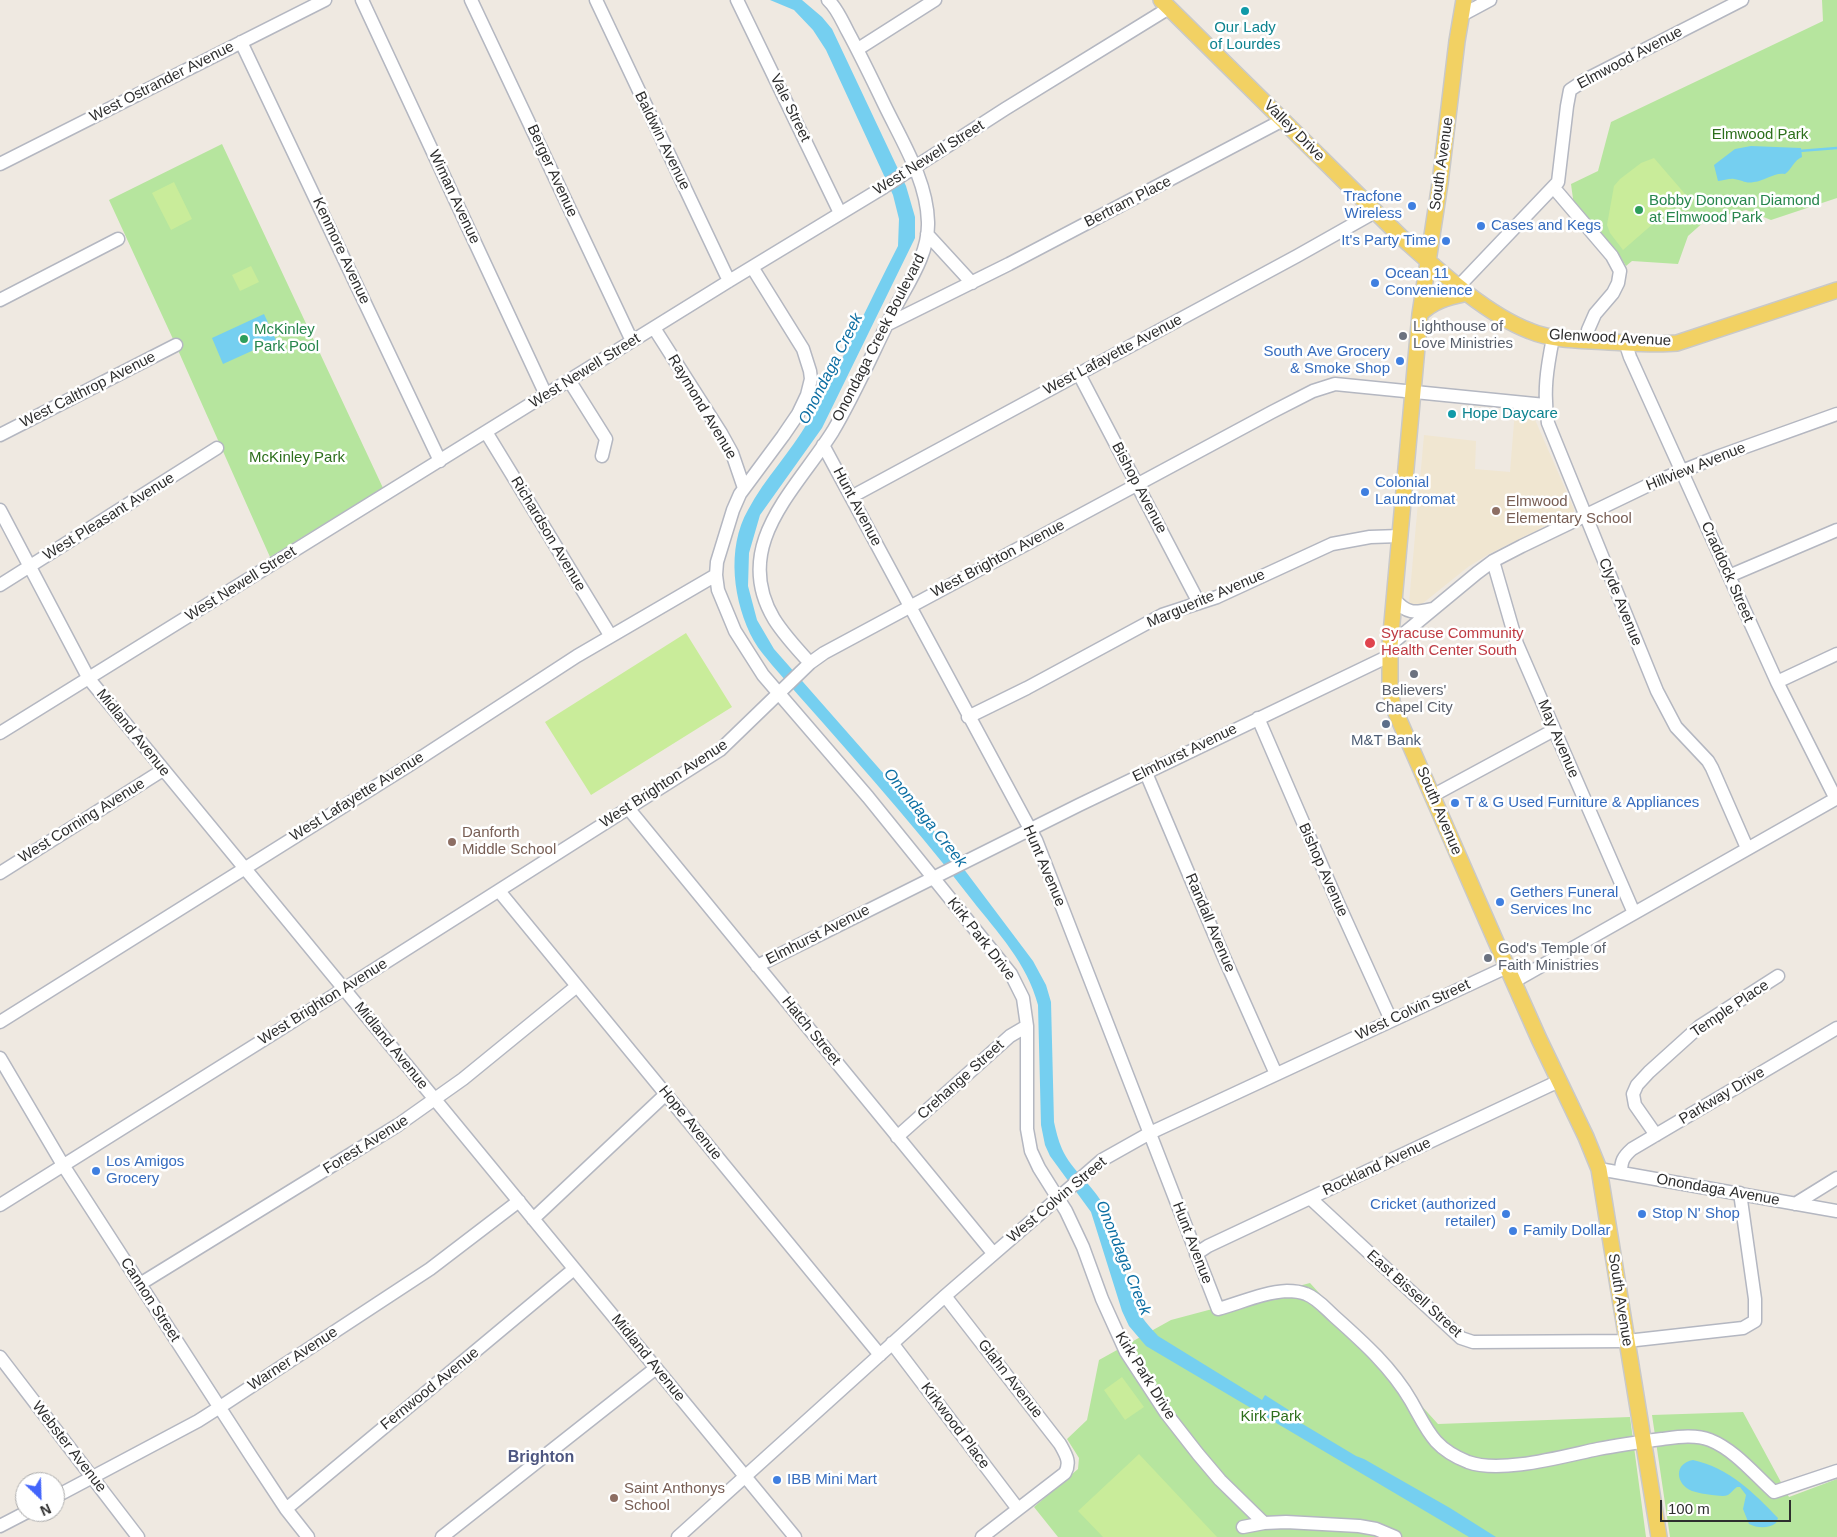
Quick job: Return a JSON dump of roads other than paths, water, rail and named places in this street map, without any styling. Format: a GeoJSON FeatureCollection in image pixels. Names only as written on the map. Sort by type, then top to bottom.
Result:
{"type":"FeatureCollection","features":[{"type":"Feature","properties":{"kind":"main road","name":"Valley Drive"},"geometry":{"type":"LineString","coordinates":[[1165,4],[1428,262]]}},
{"type":"Feature","properties":{"kind":"main road","name":"South Avenue"},"geometry":{"type":"LineString","coordinates":[[1463,7],[1440,183],[1420,314],[1394,599],[1390,651],[1390,690],[1394,706],[1513,982],[1586,1137],[1599,1169],[1659,1537]]}},
{"type":"Feature","properties":{"kind":"main road","name":"Glenwood Avenue"},"geometry":{"type":"LineString","coordinates":[[1428,262],[1463,290],[1507,320],[1530,332],[1553,338],[1663,344],[1678,342],[1837,290]]}},
{"type":"Feature","properties":{"kind":"main road"},"geometry":{"type":"LineString","coordinates":[[1420,314],[1442,299],[1463,290]]}},
{"type":"Feature","properties":{"kind":"street","name":"West Ostrander Avenue"},"geometry":{"type":"LineString","coordinates":[[0,164],[325,0]]}},
{"type":"Feature","properties":{"kind":"street","name":"Wiman Avenue"},"geometry":{"type":"LineString","coordinates":[[362,0],[546,395]]}},
{"type":"Feature","properties":{"kind":"street","name":"Berger Avenue"},"geometry":{"type":"LineString","coordinates":[[471,0],[632,341]]}},
{"type":"Feature","properties":{"kind":"street","name":"Baldwin Avenue"},"geometry":{"type":"LineString","coordinates":[[596,0],[729,281]]}},
{"type":"Feature","properties":{"kind":"street","name":"Onondaga Creek Boulevard"},"geometry":{"type":"LineString","coordinates":[[806,668],[774,619],[765,600],[760,567],[763,544],[774,516],[834,429],[924,251],[928,223],[926,200],[910,170],[858,49],[839,14],[828,0]]}},
{"type":"Feature","properties":{"kind":"street"},"geometry":{"type":"LineString","coordinates":[[858,49],[935,0]]}},
{"type":"Feature","properties":{"kind":"street"},"geometry":{"type":"LineString","coordinates":[[1463,7],[1490,0]]}},
{"type":"Feature","properties":{"kind":"street","name":"Elmwood Avenue"},"geometry":{"type":"LineString","coordinates":[[1463,290],[1554,188],[1560,177],[1566,106],[1570,90],[1585,80],[1742,0]]}},
{"type":"Feature","properties":{"kind":"street","name":"Vale Street"},"geometry":{"type":"LineString","coordinates":[[738,2],[840,213]]}},
{"type":"Feature","properties":{"kind":"street","name":"West Newell Street"},"geometry":{"type":"LineString","coordinates":[[0,733],[884,187],[1165,4]]}},
{"type":"Feature","properties":{"kind":"street","name":"Kenmore Avenue"},"geometry":{"type":"LineString","coordinates":[[241,42],[333,232],[440,461]]}},
{"type":"Feature","properties":{"kind":"street","name":"Bertram Place"},"geometry":{"type":"LineString","coordinates":[[886,325],[1176,178],[1282,120]]}},
{"type":"Feature","properties":{"kind":"street"},"geometry":{"type":"LineString","coordinates":[[1554,188],[1612,256],[1620,271],[1618,283],[1613,293],[1595,314],[1588,330],[1588,340]]}},
{"type":"Feature","properties":{"kind":"street","name":"West Lafayette Avenue"},"geometry":{"type":"LineString","coordinates":[[851,497],[1375,212]]}},
{"type":"Feature","properties":{"kind":"street"},"geometry":{"type":"LineString","coordinates":[[927,234],[972,283]]}},
{"type":"Feature","properties":{"kind":"street"},"geometry":{"type":"LineString","coordinates":[[0,300],[118,240]]}},
{"type":"Feature","properties":{"kind":"street","name":"Kirk Park Drive"},"geometry":{"type":"LineString","coordinates":[[752,267],[803,349],[808,360],[811,379],[807,395],[798,414],[744,488],[733,510],[717,562],[718,590],[735,632],[763,675],[782,691],[862,790],[938,875],[1011,974],[1023,998],[1027,1026],[1027,1129],[1029,1143],[1039,1168],[1059,1198],[1083,1247],[1102,1299],[1126,1352],[1166,1413],[1198,1454],[1220,1480],[1264,1523]]}},
{"type":"Feature","properties":{"kind":"street","name":"Raymond Avenue"},"geometry":{"type":"LineString","coordinates":[[654,328],[721,433],[732,453],[744,488]]}},
{"type":"Feature","properties":{"kind":"street","name":"Clyde Avenue"},"geometry":{"type":"LineString","coordinates":[[1553,338],[1545,378],[1545,405],[1548,423],[1663,704],[1676,727],[1708,761],[1747,848]]}},
{"type":"Feature","properties":{"kind":"street","name":"Craddock Street"},"geometry":{"type":"LineString","coordinates":[[1625,342],[1630,357],[1777,682],[1836,798]]}},
{"type":"Feature","properties":{"kind":"street","name":"West Calthrop Avenue"},"geometry":{"type":"LineString","coordinates":[[0,435],[176,345]]}},
{"type":"Feature","properties":{"kind":"street","name":"Bishop Avenue"},"geometry":{"type":"LineString","coordinates":[[1079,374],[1198,603]]}},
{"type":"Feature","properties":{"kind":"street"},"geometry":{"type":"LineString","coordinates":[[570,380],[606,439],[602,456]]}},
{"type":"Feature","properties":{"kind":"street","name":"West Brighton Avenue"},"geometry":{"type":"LineString","coordinates":[[0,1205],[720,750],[824,653],[1272,412],[1328,385],[1334,384],[1413,390],[1545,405]]}},
{"type":"Feature","properties":{"kind":"street","name":"Hillview Avenue"},"geometry":{"type":"LineString","coordinates":[[1390,651],[1432,609],[1493,561],[1657,481],[1717,456],[1837,414]]}},
{"type":"Feature","properties":{"kind":"street","name":"Richardson Avenue"},"geometry":{"type":"LineString","coordinates":[[486,432],[610,636]]}},
{"type":"Feature","properties":{"kind":"street","name":"Hunt Avenue"},"geometry":{"type":"LineString","coordinates":[[823,445],[1030,830],[1047,866],[1218,1309],[1288,1291],[1305,1294],[1316,1300],[1359,1338],[1389,1369],[1410,1399],[1432,1438],[1447,1451],[1469,1462],[1482,1466],[1509,1465],[1642,1442]]}},
{"type":"Feature","properties":{"kind":"street","name":"West Pleasant Avenue"},"geometry":{"type":"LineString","coordinates":[[0,585],[217,448]]}},
{"type":"Feature","properties":{"kind":"street","name":"Midland Avenue"},"geometry":{"type":"LineString","coordinates":[[0,510],[89,679],[795,1537]]}},
{"type":"Feature","properties":{"kind":"street"},"geometry":{"type":"LineString","coordinates":[[1729,576],[1837,530]]}},
{"type":"Feature","properties":{"kind":"street","name":"Marguerite Avenue"},"geometry":{"type":"LineString","coordinates":[[968,717],[1028,688],[1162,615],[1217,597],[1332,544],[1370,537],[1400,536]]}},
{"type":"Feature","properties":{"kind":"street","name":"May Avenue"},"geometry":{"type":"LineString","coordinates":[[1493,561],[1517,644],[1634,913]]}},
{"type":"Feature","properties":{"kind":"street","name":"West Lafayette Avenue"},"geometry":{"type":"LineString","coordinates":[[0,1022],[408,766],[610,636],[716,575]]}},
{"type":"Feature","properties":{"kind":"street"},"geometry":{"type":"LineString","coordinates":[[1394,599],[1405,610],[1414,612],[1432,609]]}},
{"type":"Feature","properties":{"kind":"street","name":"Elmhurst Avenue"},"geometry":{"type":"LineString","coordinates":[[757,966],[1390,651]]}},
{"type":"Feature","properties":{"kind":"street"},"geometry":{"type":"LineString","coordinates":[[1777,682],[1837,654]]}},
{"type":"Feature","properties":{"kind":"street","name":"Bishop Avenue"},"geometry":{"type":"LineString","coordinates":[[1258,718],[1391,1020]]}},
{"type":"Feature","properties":{"kind":"street"},"geometry":{"type":"LineString","coordinates":[[1432,796],[1554,730]]}},
{"type":"Feature","properties":{"kind":"street","name":"West Corning Avenue"},"geometry":{"type":"LineString","coordinates":[[0,873],[163,770]]}},
{"type":"Feature","properties":{"kind":"street","name":"Randall Avenue"},"geometry":{"type":"LineString","coordinates":[[1146,772],[1276,1074]]}},
{"type":"Feature","properties":{"kind":"street"},"geometry":{"type":"LineString","coordinates":[[1513,982],[1836,798]]}},
{"type":"Feature","properties":{"kind":"street","name":"Hatch Street"},"geometry":{"type":"LineString","coordinates":[[628,808],[993,1254]]}},
{"type":"Feature","properties":{"kind":"street","name":"Hope Avenue"},"geometry":{"type":"LineString","coordinates":[[499,891],[880,1354]]}},
{"type":"Feature","properties":{"kind":"street","name":"West Colvin Street"},"geometry":{"type":"LineString","coordinates":[[678,1537],[892,1343],[1102,1160],[1150,1133],[1507,967]]}},
{"type":"Feature","properties":{"kind":"street","name":"Temple Place"},"geometry":{"type":"LineString","coordinates":[[1656,1135],[1635,1105],[1633,1094],[1637,1085],[1700,1026],[1778,976]]}},
{"type":"Feature","properties":{"kind":"street","name":"Forest Avenue"},"geometry":{"type":"LineString","coordinates":[[140,1284],[398,1125],[435,1100],[577,986]]}},
{"type":"Feature","properties":{"kind":"street","name":"Crehange Street"},"geometry":{"type":"LineString","coordinates":[[897,1138],[1010,1036],[1027,1026]]}},
{"type":"Feature","properties":{"kind":"street","name":"Parkway Drive"},"geometry":{"type":"LineString","coordinates":[[1621,1173],[1621,1160],[1632,1149],[1837,1028]]}},
{"type":"Feature","properties":{"kind":"street","name":"Cannon Street"},"geometry":{"type":"LineString","coordinates":[[0,1058],[63,1165],[286,1509],[308,1537]]}},
{"type":"Feature","properties":{"kind":"street","name":"Rockland Avenue"},"geometry":{"type":"LineString","coordinates":[[1196,1254],[1208,1246],[1559,1081]]}},
{"type":"Feature","properties":{"kind":"street"},"geometry":{"type":"LineString","coordinates":[[533,1219],[666,1094]]}},
{"type":"Feature","properties":{"kind":"street","name":"Onondaga Avenue"},"geometry":{"type":"LineString","coordinates":[[1599,1169],[1837,1211]]}},
{"type":"Feature","properties":{"kind":"street"},"geometry":{"type":"LineString","coordinates":[[1795,1204],[1837,1178]]}},
{"type":"Feature","properties":{"kind":"street","name":"East Bissell Street"},"geometry":{"type":"LineString","coordinates":[[1310,1198],[1461,1338],[1473,1342],[1627,1341],[1742,1328],[1755,1321],[1755,1299],[1740,1194]]}},
{"type":"Feature","properties":{"kind":"street","name":"Warner Avenue"},"geometry":{"type":"LineString","coordinates":[[65,1492],[198,1421],[220,1407],[430,1269],[519,1202]]}},
{"type":"Feature","properties":{"kind":"street","name":"Fernwood Avenue"},"geometry":{"type":"LineString","coordinates":[[286,1509],[574,1269]]}},
{"type":"Feature","properties":{"kind":"street","name":"Glahn Avenue"},"geometry":{"type":"LineString","coordinates":[[945,1296],[1060,1444],[1067,1457],[1069,1466],[1065,1473],[1018,1509]]}},
{"type":"Feature","properties":{"kind":"street","name":"Kirkwood Place"},"geometry":{"type":"LineString","coordinates":[[892,1343],[1018,1509]]}},
{"type":"Feature","properties":{"kind":"street","name":"Webster Avenue"},"geometry":{"type":"LineString","coordinates":[[0,1357],[138,1537]]}},
{"type":"Feature","properties":{"kind":"street"},"geometry":{"type":"LineString","coordinates":[[442,1537],[656,1368]]}},
{"type":"Feature","properties":{"kind":"street"},"geometry":{"type":"LineString","coordinates":[[1642,1442],[1680,1437],[1708,1439],[1735,1456],[1774,1492],[1837,1471]]}},
{"type":"Feature","properties":{"kind":"street"},"geometry":{"type":"LineString","coordinates":[[982,1537],[1018,1509]]}},
{"type":"Feature","properties":{"kind":"street"},"geometry":{"type":"LineString","coordinates":[[0,1526],[15,1518]]}},
{"type":"Feature","properties":{"kind":"street"},"geometry":{"type":"LineString","coordinates":[[1243,1527],[1264,1523],[1286,1522],[1359,1526],[1376,1529],[1395,1537]]}},
{"type":"Feature","properties":{"kind":"water"},"geometry":{"type":"Polygon","coordinates":[[[770,0],[802,0],[822,17],[832,29],[906,186],[915,217],[915,238],[822,428],[760,515],[749,553],[748,586],[757,620],[774,649],[942,840],[1033,961],[1046,985],[1051,1002],[1054,1122],[1058,1139],[1066,1157],[1104,1206],[1136,1305],[1146,1322],[1158,1336],[1262,1400],[1265,1395],[1295,1414],[1301,1423],[1450,1508],[1496,1537],[1469,1537],[1146,1346],[1129,1326],[1122,1311],[1091,1212],[1050,1156],[1045,1145],[1041,1125],[1038,1005],[1027,976],[1011,949],[924,840],[772,665],[756,644],[747,626],[741,610],[735,576],[737,541],[741,525],[755,498],[808,422],[843,357],[898,246],[899,219],[893,195],[826,50],[813,30],[794,10],[770,0]]]}},
{"type":"Feature","properties":{"kind":"water"},"geometry":{"type":"Polygon","coordinates":[[[1751,146],[1801,148],[1802,157],[1785,174],[1777,174],[1751,182],[1737,179],[1718,181],[1714,165],[1735,149],[1751,146]]]}},
{"type":"Feature","properties":{"kind":"water","name":"McKinley Park Pool"},"geometry":{"type":"Polygon","coordinates":[[[264,314],[276,340],[223,364],[212,338],[264,314]]]}},
{"type":"Feature","properties":{"kind":"water"},"geometry":{"type":"Polygon","coordinates":[[[1693,1460],[1718,1469],[1740,1482],[1778,1518],[1776,1523],[1762,1527],[1749,1524],[1743,1509],[1746,1495],[1740,1487],[1737,1487],[1728,1495],[1722,1496],[1692,1491],[1686,1488],[1680,1479],[1680,1469],[1682,1465],[1693,1460]]]}},
{"type":"Feature","properties":{"kind":"waterway"},"geometry":{"type":"LineString","coordinates":[[1799,151],[1837,148]]}},
{"type":"Feature","properties":{"kind":"place","name":"Our Lady of Lourdes"},"geometry":{"type":"Point","coordinates":[1245,11]}},
{"type":"Feature","properties":{"kind":"place","name":"Tracfone Wireless"},"geometry":{"type":"Point","coordinates":[1412,206]}},
{"type":"Feature","properties":{"kind":"place","name":"Bobby Donovan Diamond at Elmwood Park"},"geometry":{"type":"Point","coordinates":[1639,210]}},
{"type":"Feature","properties":{"kind":"place","name":"Cases and Kegs"},"geometry":{"type":"Point","coordinates":[1481,226]}},
{"type":"Feature","properties":{"kind":"place","name":"It's Party Time"},"geometry":{"type":"Point","coordinates":[1446,241]}},
{"type":"Feature","properties":{"kind":"place","name":"Ocean 11 Convenience"},"geometry":{"type":"Point","coordinates":[1375,283]}},
{"type":"Feature","properties":{"kind":"place","name":"Lighthouse of Love Ministries"},"geometry":{"type":"Point","coordinates":[1403,336]}},
{"type":"Feature","properties":{"kind":"place","name":"McKinley Park Pool"},"geometry":{"type":"Point","coordinates":[244,339]}},
{"type":"Feature","properties":{"kind":"place","name":"South Ave Grocery & Smoke Shop"},"geometry":{"type":"Point","coordinates":[1400,361]}},
{"type":"Feature","properties":{"kind":"place","name":"Hope Daycare"},"geometry":{"type":"Point","coordinates":[1452,414]}},
{"type":"Feature","properties":{"kind":"place","name":"Colonial Laundromat"},"geometry":{"type":"Point","coordinates":[1365,492]}},
{"type":"Feature","properties":{"kind":"place","name":"Elmwood Elementary School"},"geometry":{"type":"Point","coordinates":[1496,511]}},
{"type":"Feature","properties":{"kind":"place","name":"Syracuse Community Health Center South"},"geometry":{"type":"Point","coordinates":[1370,643]}},
{"type":"Feature","properties":{"kind":"place","name":"Believers' Chapel City"},"geometry":{"type":"Point","coordinates":[1414,674]}},
{"type":"Feature","properties":{"kind":"place","name":"M&T Bank"},"geometry":{"type":"Point","coordinates":[1386,724]}},
{"type":"Feature","properties":{"kind":"place","name":"T & G Used Furniture & Appliances"},"geometry":{"type":"Point","coordinates":[1455,803]}},
{"type":"Feature","properties":{"kind":"place","name":"Danforth Middle School"},"geometry":{"type":"Point","coordinates":[452,842]}},
{"type":"Feature","properties":{"kind":"place","name":"Gethers Funeral Services Inc"},"geometry":{"type":"Point","coordinates":[1500,902]}},
{"type":"Feature","properties":{"kind":"place","name":"God's Temple of Faith Ministries"},"geometry":{"type":"Point","coordinates":[1488,958]}},
{"type":"Feature","properties":{"kind":"place","name":"Los Amigos Grocery"},"geometry":{"type":"Point","coordinates":[96,1171]}},
{"type":"Feature","properties":{"kind":"place","name":"Cricket (authorized retailer)"},"geometry":{"type":"Point","coordinates":[1506,1214]}},
{"type":"Feature","properties":{"kind":"place","name":"Stop N' Shop"},"geometry":{"type":"Point","coordinates":[1642,1214]}},
{"type":"Feature","properties":{"kind":"place","name":"Family Dollar"},"geometry":{"type":"Point","coordinates":[1513,1231]}},
{"type":"Feature","properties":{"kind":"place","name":"IBB Mini Mart"},"geometry":{"type":"Point","coordinates":[777,1480]}},
{"type":"Feature","properties":{"kind":"place","name":"Saint Anthonys School"},"geometry":{"type":"Point","coordinates":[614,1498]}},
{"type":"Feature","properties":{"kind":"district","name":"Brighton"},"geometry":{"type":"Point","coordinates":[541,1458]}},
{"type":"Feature","properties":{"kind":"park label","name":"Elmwood Park"},"geometry":{"type":"Point","coordinates":[1760,135]}},
{"type":"Feature","properties":{"kind":"park label","name":"McKinley Park"},"geometry":{"type":"Point","coordinates":[297,458]}},
{"type":"Feature","properties":{"kind":"park label","name":"Kirk Park"},"geometry":{"type":"Point","coordinates":[1271,1417]}},
{"type":"Feature","properties":{"kind":"water label","name":"Onondaga Creek"},"geometry":{"type":"Point","coordinates":[831,369]}},
{"type":"Feature","properties":{"kind":"water label","name":"Onondaga Creek"},"geometry":{"type":"Point","coordinates":[925,818]}},
{"type":"Feature","properties":{"kind":"water label","name":"Onondaga Creek"},"geometry":{"type":"Point","coordinates":[1123,1258]}}]}
